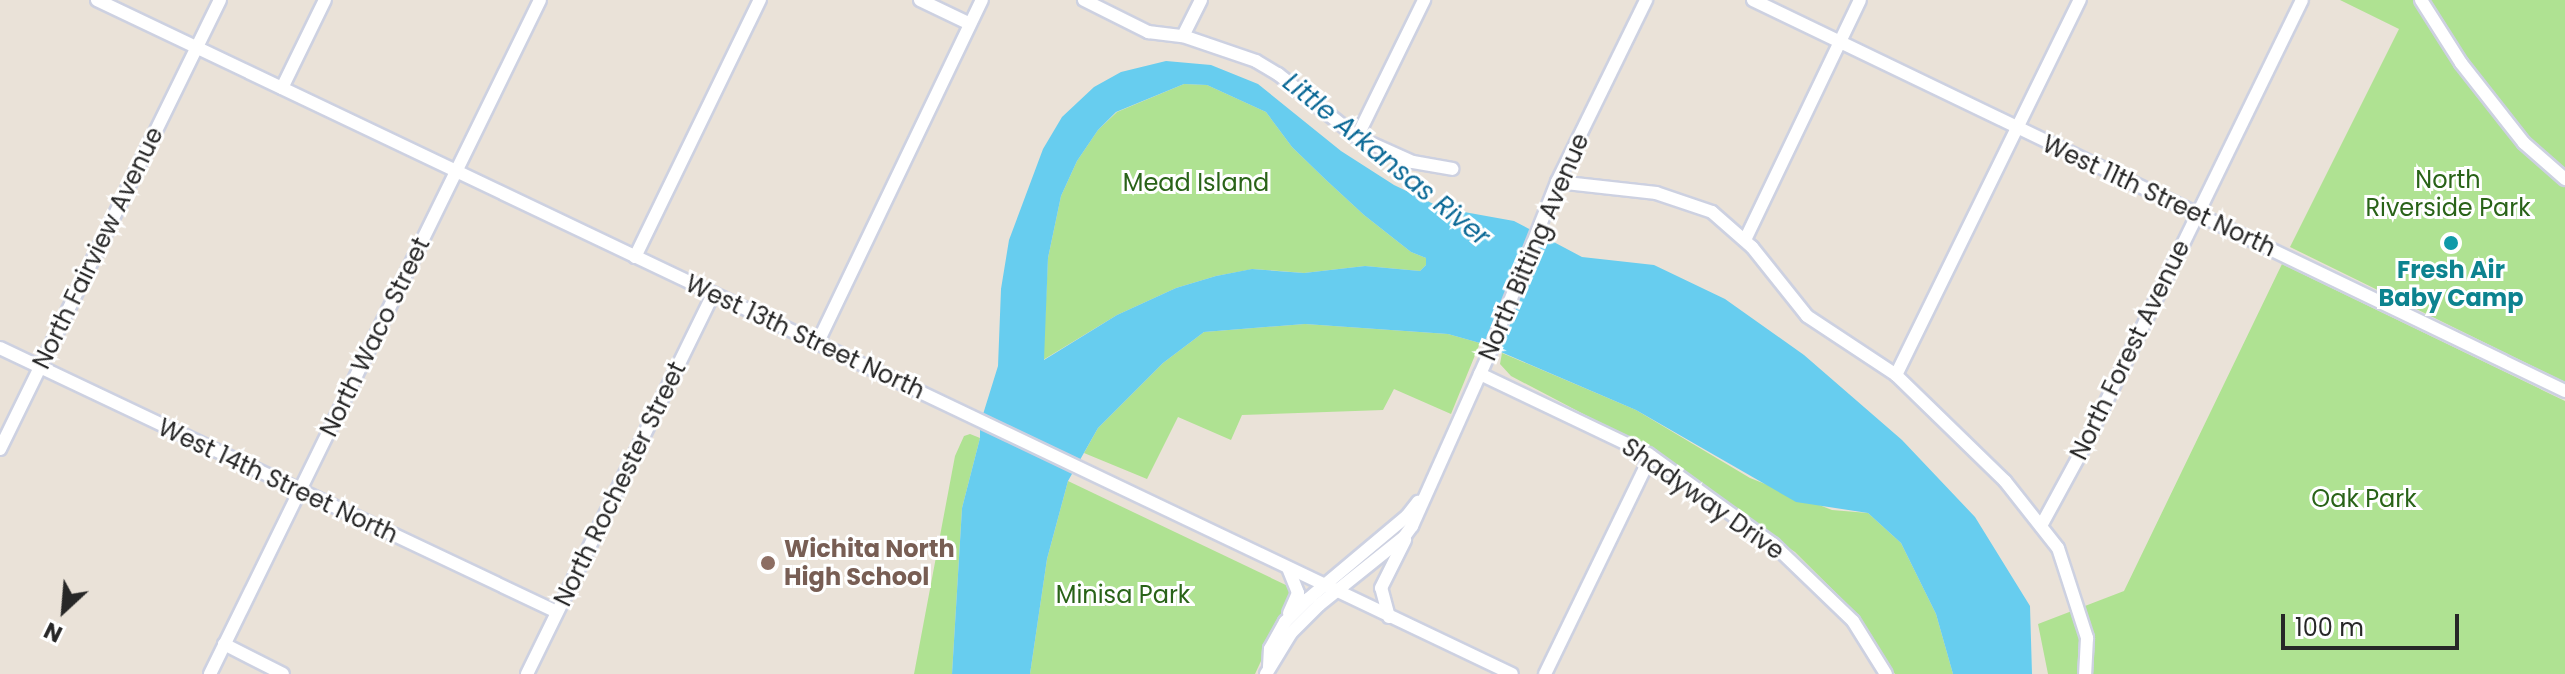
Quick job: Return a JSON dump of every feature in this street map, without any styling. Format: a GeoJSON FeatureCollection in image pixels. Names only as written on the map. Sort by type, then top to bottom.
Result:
{"type":"FeatureCollection","features":[{"type":"Feature","properties":{"kind":"street","name":"West 13th Street North"},"geometry":{"type":"LineString","coordinates":[[97,0],[1288,568],[1484,668],[1512,674]]}},
{"type":"Feature","properties":{"kind":"street","name":"North Fairview Avenue"},"geometry":{"type":"LineString","coordinates":[[0,449],[220,0]]}},
{"type":"Feature","properties":{"kind":"street"},"geometry":{"type":"LineString","coordinates":[[282,88],[325,0]]}},
{"type":"Feature","properties":{"kind":"street","name":"North Waco Street"},"geometry":{"type":"LineString","coordinates":[[210,674],[540,0]]}},
{"type":"Feature","properties":{"kind":"street"},"geometry":{"type":"LineString","coordinates":[[635,257],[760,0]]}},
{"type":"Feature","properties":{"kind":"street"},"geometry":{"type":"LineString","coordinates":[[920,0],[970,24]]}},
{"type":"Feature","properties":{"kind":"street"},"geometry":{"type":"LineString","coordinates":[[818,342],[982,0]]}},
{"type":"Feature","properties":{"kind":"street"},"geometry":{"type":"LineString","coordinates":[[1084,0],[1148,32],[1183,36],[1256,61],[1278,74],[1357,137],[1413,162],[1452,169]]}},
{"type":"Feature","properties":{"kind":"street"},"geometry":{"type":"LineString","coordinates":[[1183,36],[1201,0]]}},
{"type":"Feature","properties":{"kind":"street"},"geometry":{"type":"LineString","coordinates":[[1357,137],[1424,0]]}},
{"type":"Feature","properties":{"kind":"street","name":"North Bitting Avenue"},"geometry":{"type":"LineString","coordinates":[[1267,671],[1291,633],[1404,537],[1412,526],[1491,349],[1557,182],[1646,0]]}},
{"type":"Feature","properties":{"kind":"street","name":"West 11th Street North"},"geometry":{"type":"LineString","coordinates":[[1753,0],[2565,391]]}},
{"type":"Feature","properties":{"kind":"street"},"geometry":{"type":"LineString","coordinates":[[1745,240],[1860,0]]}},
{"type":"Feature","properties":{"kind":"street"},"geometry":{"type":"LineString","coordinates":[[1896,375],[2080,0]]}},
{"type":"Feature","properties":{"kind":"street","name":"North Forest Avenue"},"geometry":{"type":"LineString","coordinates":[[2041,526],[2302,0]]}},
{"type":"Feature","properties":{"kind":"street"},"geometry":{"type":"LineString","coordinates":[[2421,0],[2461,63],[2524,143],[2565,179]]}},
{"type":"Feature","properties":{"kind":"street"},"geometry":{"type":"LineString","coordinates":[[1557,182],[1682,199],[1712,212],[1745,240],[1807,316],[1896,375],[2005,481],[2058,548],[2080,607],[2087,638],[2085,674]]}},
{"type":"Feature","properties":{"kind":"street","name":"North Rochester Street"},"geometry":{"type":"LineString","coordinates":[[527,674],[713,294]]}},
{"type":"Feature","properties":{"kind":"street","name":"West 14th Street North"},"geometry":{"type":"LineString","coordinates":[[0,348],[557,612]]}},
{"type":"Feature","properties":{"kind":"street","name":"Shadyway Drive"},"geometry":{"type":"LineString","coordinates":[[1480,374],[1651,456],[1773,544],[1853,621],[1886,674]]}},
{"type":"Feature","properties":{"kind":"street"},"geometry":{"type":"LineString","coordinates":[[1545,674],[1651,456]]}},
{"type":"Feature","properties":{"kind":"street","name":"North Bitting Avenue"},"geometry":{"type":"LineString","coordinates":[[1285,622],[1407,516],[1424,494]]}},
{"type":"Feature","properties":{"kind":"street"},"geometry":{"type":"LineString","coordinates":[[1389,617],[1381,588],[1412,526]]}},
{"type":"Feature","properties":{"kind":"street"},"geometry":{"type":"LineString","coordinates":[[1267,671],[1270,649],[1298,593],[1288,568]]}},
{"type":"Feature","properties":{"kind":"street"},"geometry":{"type":"LineString","coordinates":[[224,644],[283,674]]}},
{"type":"Feature","properties":{"kind":"green space","name":"North Riverside Park"},"geometry":{"type":"Polygon","coordinates":[[[2340,0],[2565,0],[2565,382],[2290,247],[2399,29],[2340,0]]]}},
{"type":"Feature","properties":{"kind":"green space","name":"Mead Island"},"geometry":{"type":"Polygon","coordinates":[[[1184,84],[1207,85],[1266,112],[1292,147],[1325,179],[1411,252],[1426,258],[1426,265],[1420,271],[1365,266],[1304,273],[1253,269],[1216,276],[1176,288],[1117,315],[1043,360],[1048,258],[1061,196],[1077,161],[1098,130],[1117,112],[1184,84]]]}},
{"type":"Feature","properties":{"kind":"green space","name":"Oak Park"},"geometry":{"type":"Polygon","coordinates":[[[2282,264],[2565,401],[2565,674],[2048,674],[2038,624],[2124,591],[2282,264]]]}},
{"type":"Feature","properties":{"kind":"green space"},"geometry":{"type":"Polygon","coordinates":[[[1305,324],[1448,334],[1480,343],[1451,414],[1394,389],[1383,410],[1242,415],[1231,440],[1178,417],[1147,479],[1084,453],[1098,428],[1163,363],[1204,332],[1305,324]]]}},
{"type":"Feature","properties":{"kind":"green space"},"geometry":{"type":"Polygon","coordinates":[[[1502,353],[1636,410],[1750,478],[1832,510],[1868,513],[1901,543],[1936,614],[1953,674],[1895,674],[1852,609],[1795,552],[1741,517],[1667,458],[1511,376],[1500,364],[1502,353]]]}},
{"type":"Feature","properties":{"kind":"green space"},"geometry":{"type":"Polygon","coordinates":[[[970,434],[980,438],[962,508],[952,674],[914,674],[955,456],[964,436],[970,434]]]}},
{"type":"Feature","properties":{"kind":"green space","name":"Minisa Park"},"geometry":{"type":"Polygon","coordinates":[[[1068,481],[1288,586],[1291,596],[1255,674],[1030,674],[1047,559],[1068,481]]]}},
{"type":"Feature","properties":{"kind":"water"},"geometry":{"type":"Polygon","coordinates":[[[1166,61],[1211,65],[1258,84],[1341,151],[1394,185],[1442,208],[1514,221],[1582,257],[1654,265],[1725,299],[1804,355],[1902,440],[1975,517],[2030,606],[2032,674],[1953,674],[1936,614],[1901,543],[1868,513],[1796,502],[1636,410],[1480,343],[1448,334],[1305,324],[1204,332],[1163,363],[1098,428],[1068,481],[1047,559],[1030,674],[952,674],[962,508],[980,438],[980,424],[998,366],[1001,289],[1009,240],[1043,149],[1062,117],[1094,87],[1121,72],[1166,61]],[[1184,84],[1116,112],[1098,130],[1077,161],[1061,196],[1048,258],[1044,360],[1117,315],[1176,288],[1216,276],[1252,269],[1304,273],[1365,266],[1420,271],[1426,265],[1426,258],[1411,252],[1325,179],[1292,147],[1266,112],[1207,85],[1184,84]]]}},
{"type":"Feature","properties":{"kind":"place","name":"Fresh Air Baby Camp"},"geometry":{"type":"Point","coordinates":[2451,243]}},
{"type":"Feature","properties":{"kind":"place","name":"Wichita North High School"},"geometry":{"type":"Point","coordinates":[768,563]}},
{"type":"Feature","properties":{"kind":"water label","name":"Little Arkansas River"},"geometry":{"type":"Point","coordinates":[1386,160]}}]}
